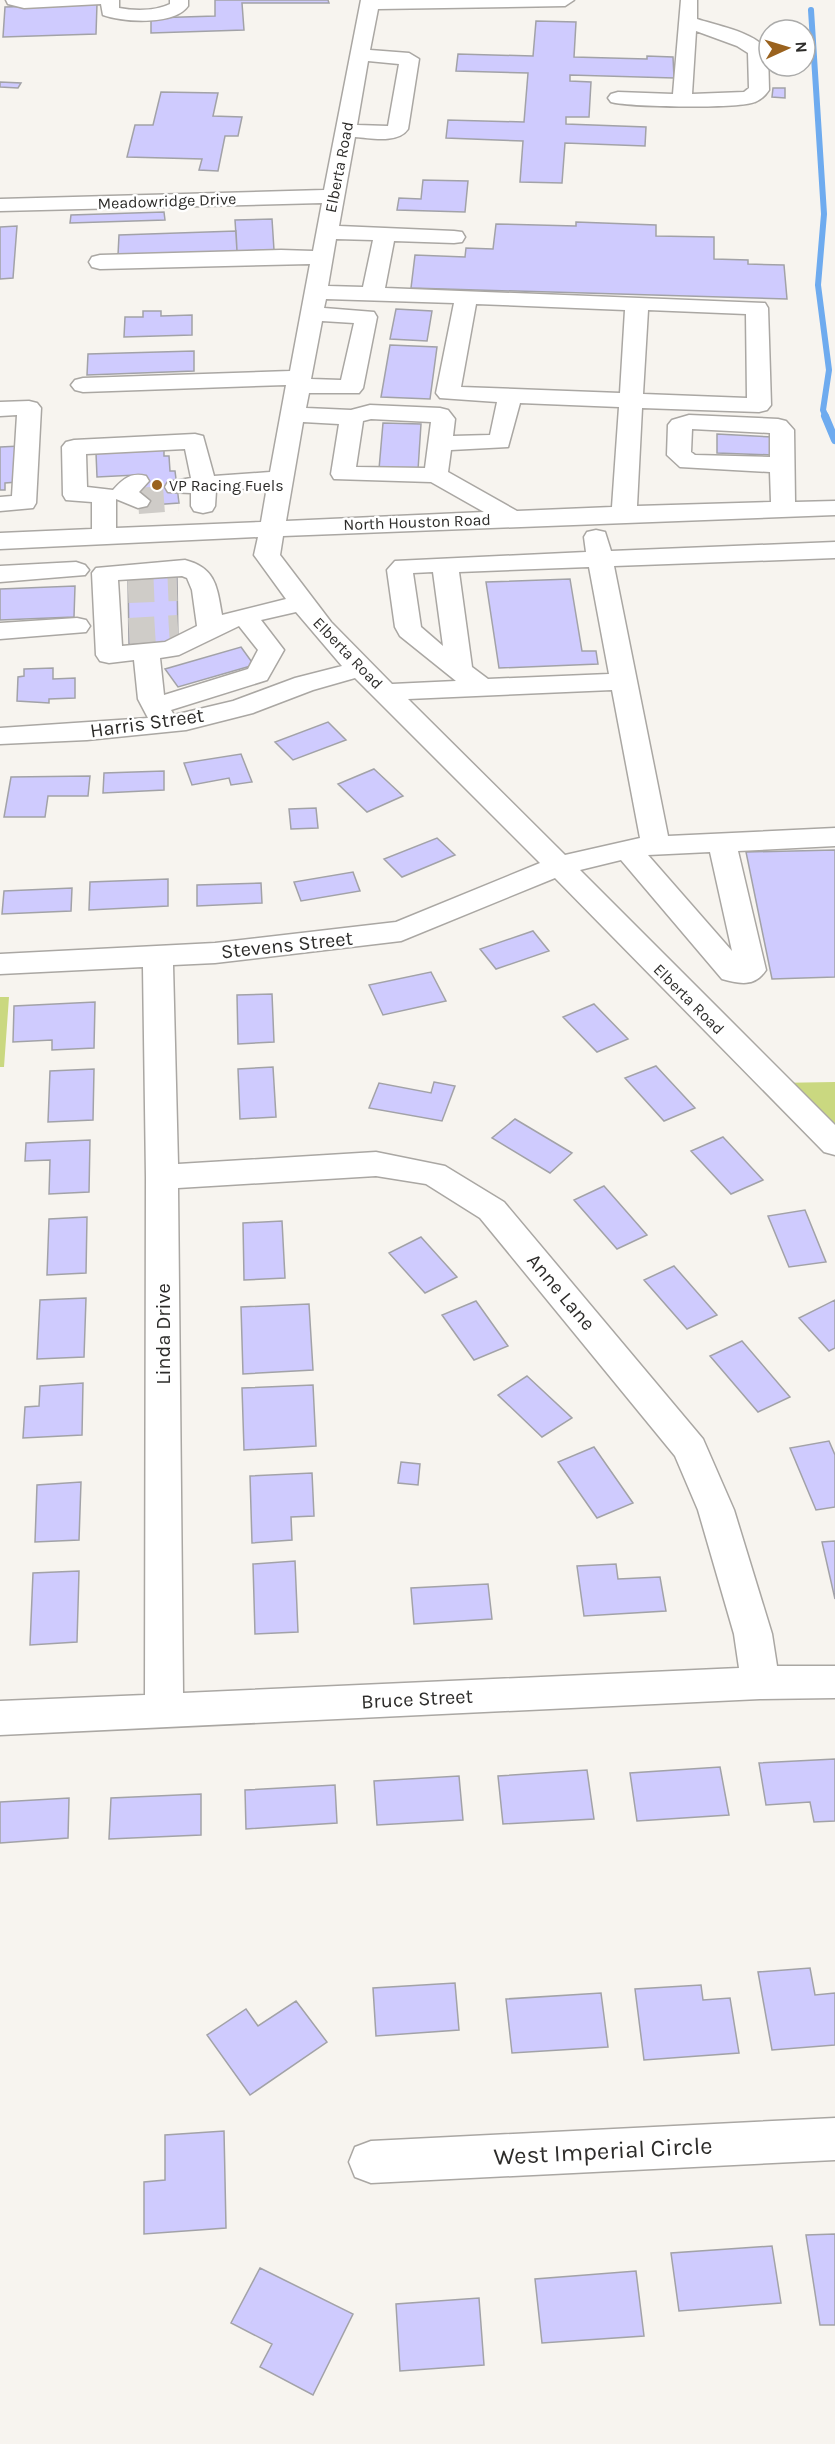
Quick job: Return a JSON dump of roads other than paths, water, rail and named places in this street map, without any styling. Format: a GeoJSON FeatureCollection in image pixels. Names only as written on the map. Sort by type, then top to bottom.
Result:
{"type":"FeatureCollection","features":[{"type":"Feature","properties":{"kind":"street"},"geometry":{"type":"LineString","coordinates":[[15,0],[24,2],[94,0]]}},
{"type":"Feature","properties":{"kind":"street"},"geometry":{"type":"LineString","coordinates":[[110,0],[110,10],[129,23],[168,13],[179,6],[179,0]]}},
{"type":"Feature","properties":{"kind":"street"},"geometry":{"type":"LineString","coordinates":[[370,2],[565,0]]}},
{"type":"Feature","properties":{"kind":"street"},"geometry":{"type":"LineString","coordinates":[[682,100],[689,0]]}},
{"type":"Feature","properties":{"kind":"street","name":"Elberta Road"},"geometry":{"type":"LineString","coordinates":[[370,2],[279,478],[267,555],[302,603],[360,669],[560,865],[638,948],[835,1144]]}},
{"type":"Feature","properties":{"kind":"street"},"geometry":{"type":"LineString","coordinates":[[618,98],[682,100],[756,95],[759,90],[758,51],[753,46],[688,22]]}},
{"type":"Feature","properties":{"kind":"street"},"geometry":{"type":"LineString","coordinates":[[346,131],[391,132],[398,129],[409,59],[360,55]]}},
{"type":"Feature","properties":{"kind":"street","name":"Meadowridge Drive"},"geometry":{"type":"LineString","coordinates":[[0,205],[333,196]]}},
{"type":"Feature","properties":{"kind":"street"},"geometry":{"type":"LineString","coordinates":[[327,232],[454,237]]}},
{"type":"Feature","properties":{"kind":"street"},"geometry":{"type":"LineString","coordinates":[[373,294],[385,234]]}},
{"type":"Feature","properties":{"kind":"street"},"geometry":{"type":"LineString","coordinates":[[100,262],[281,256],[321,258]]}},
{"type":"Feature","properties":{"kind":"street"},"geometry":{"type":"LineString","coordinates":[[313,302],[373,294],[466,297],[637,303],[757,308],[759,405],[448,393],[466,297]]}},
{"type":"Feature","properties":{"kind":"street"},"geometry":{"type":"LineString","coordinates":[[83,386],[298,381],[351,388],[366,317],[313,302]]}},
{"type":"Feature","properties":{"kind":"street"},"geometry":{"type":"LineString","coordinates":[[624,514],[637,303]]}},
{"type":"Feature","properties":{"kind":"street"},"geometry":{"type":"LineString","coordinates":[[440,443],[500,442],[510,395]]}},
{"type":"Feature","properties":{"kind":"street"},"geometry":{"type":"LineString","coordinates":[[0,409],[29,408],[12,504]]}},
{"type":"Feature","properties":{"kind":"street"},"geometry":{"type":"LineString","coordinates":[[292,415],[352,417],[370,412],[440,415],[443,419],[436,475]]}},
{"type":"Feature","properties":{"kind":"street"},"geometry":{"type":"LineString","coordinates":[[352,417],[344,474],[436,475],[512,518]]}},
{"type":"Feature","properties":{"kind":"street"},"geometry":{"type":"LineString","coordinates":[[104,536],[128,492],[75,495],[74,447],[195,441],[203,485],[203,532]]}},
{"type":"Feature","properties":{"kind":"street"},"geometry":{"type":"LineString","coordinates":[[783,465],[783,510]]}},
{"type":"Feature","properties":{"kind":"street"},"geometry":{"type":"LineString","coordinates":[[177,488],[279,478]]}},
{"type":"Feature","properties":{"kind":"street","name":"North Houston Road"},"geometry":{"type":"LineString","coordinates":[[0,541],[512,518],[835,508]]}},
{"type":"Feature","properties":{"kind":"street"},"geometry":{"type":"LineString","coordinates":[[591,515],[656,846]]}},
{"type":"Feature","properties":{"kind":"street"},"geometry":{"type":"LineString","coordinates":[[483,688],[413,636],[408,627],[400,570],[404,566],[835,550]]}},
{"type":"Feature","properties":{"kind":"street"},"geometry":{"type":"LineString","coordinates":[[445,565],[459,668]]}},
{"type":"Feature","properties":{"kind":"street"},"geometry":{"type":"LineString","coordinates":[[211,628],[203,586],[197,573],[185,568],[105,573],[117,590],[118,632],[109,654],[170,649],[211,628],[302,603]]}},
{"type":"Feature","properties":{"kind":"street"},"geometry":{"type":"LineString","coordinates":[[0,574],[76,570]]}},
{"type":"Feature","properties":{"kind":"street"},"geometry":{"type":"LineString","coordinates":[[177,588],[203,586]]}},
{"type":"Feature","properties":{"kind":"street"},"geometry":{"type":"LineString","coordinates":[[146,651],[151,699],[160,715],[258,674],[271,650],[245,617]]}},
{"type":"Feature","properties":{"kind":"street"},"geometry":{"type":"LineString","coordinates":[[0,631],[77,626]]}},
{"type":"Feature","properties":{"kind":"street"},"geometry":{"type":"LineString","coordinates":[[178,628],[211,628]]}},
{"type":"Feature","properties":{"kind":"street","name":"Harris Street"},"geometry":{"type":"LineString","coordinates":[[0,736],[87,732],[160,715],[186,722],[243,707],[304,684],[360,669]]}},
{"type":"Feature","properties":{"kind":"street"},"geometry":{"type":"LineString","coordinates":[[386,692],[624,681]]}},
{"type":"Feature","properties":{"kind":"street","name":"Stevens Street"},"geometry":{"type":"LineString","coordinates":[[0,964],[158,957],[260,948],[401,931],[560,865],[626,848],[835,837]]}},
{"type":"Feature","properties":{"kind":"street"},"geometry":{"type":"LineString","coordinates":[[626,848],[733,972],[745,975],[751,970],[722,843]]}},
{"type":"Feature","properties":{"kind":"street","name":"Linda Drive"},"geometry":{"type":"LineString","coordinates":[[158,957],[162,1177],[164,1711]]}},
{"type":"Feature","properties":{"kind":"street","name":"Anne Lane"},"geometry":{"type":"LineString","coordinates":[[162,1177],[376,1164],[434,1174],[492,1210],[690,1449],[720,1521],[753,1634],[760,1683]]}},
{"type":"Feature","properties":{"kind":"street","name":"Bruce Street"},"geometry":{"type":"LineString","coordinates":[[0,1718],[760,1683],[835,1682]]}},
{"type":"Feature","properties":{"kind":"street","name":"West Imperial Circle"},"geometry":{"type":"LineString","coordinates":[[371,2162],[835,2139]]}},
{"type":"Feature","properties":{"kind":"waterway"},"geometry":{"type":"LineString","coordinates":[[811,10],[824,214],[818,285],[829,370],[823,410],[826,417]]}},
{"type":"Feature","properties":{"kind":"waterway"},"geometry":{"type":"LineString","coordinates":[[825,416],[835,440]]}},
{"type":"Feature","properties":{"kind":"tunnel"},"geometry":{"type":"LineString","coordinates":[[138,501],[178,498]]}},
{"type":"Feature","properties":{"kind":"tunnel"},"geometry":{"type":"LineString","coordinates":[[128,590],[177,588]]}},
{"type":"Feature","properties":{"kind":"tunnel"},"geometry":{"type":"LineString","coordinates":[[129,631],[178,628]]}},
{"type":"Feature","properties":{"kind":"place","name":"VP Racing Fuels"},"geometry":{"type":"Point","coordinates":[157,485]}}]}
